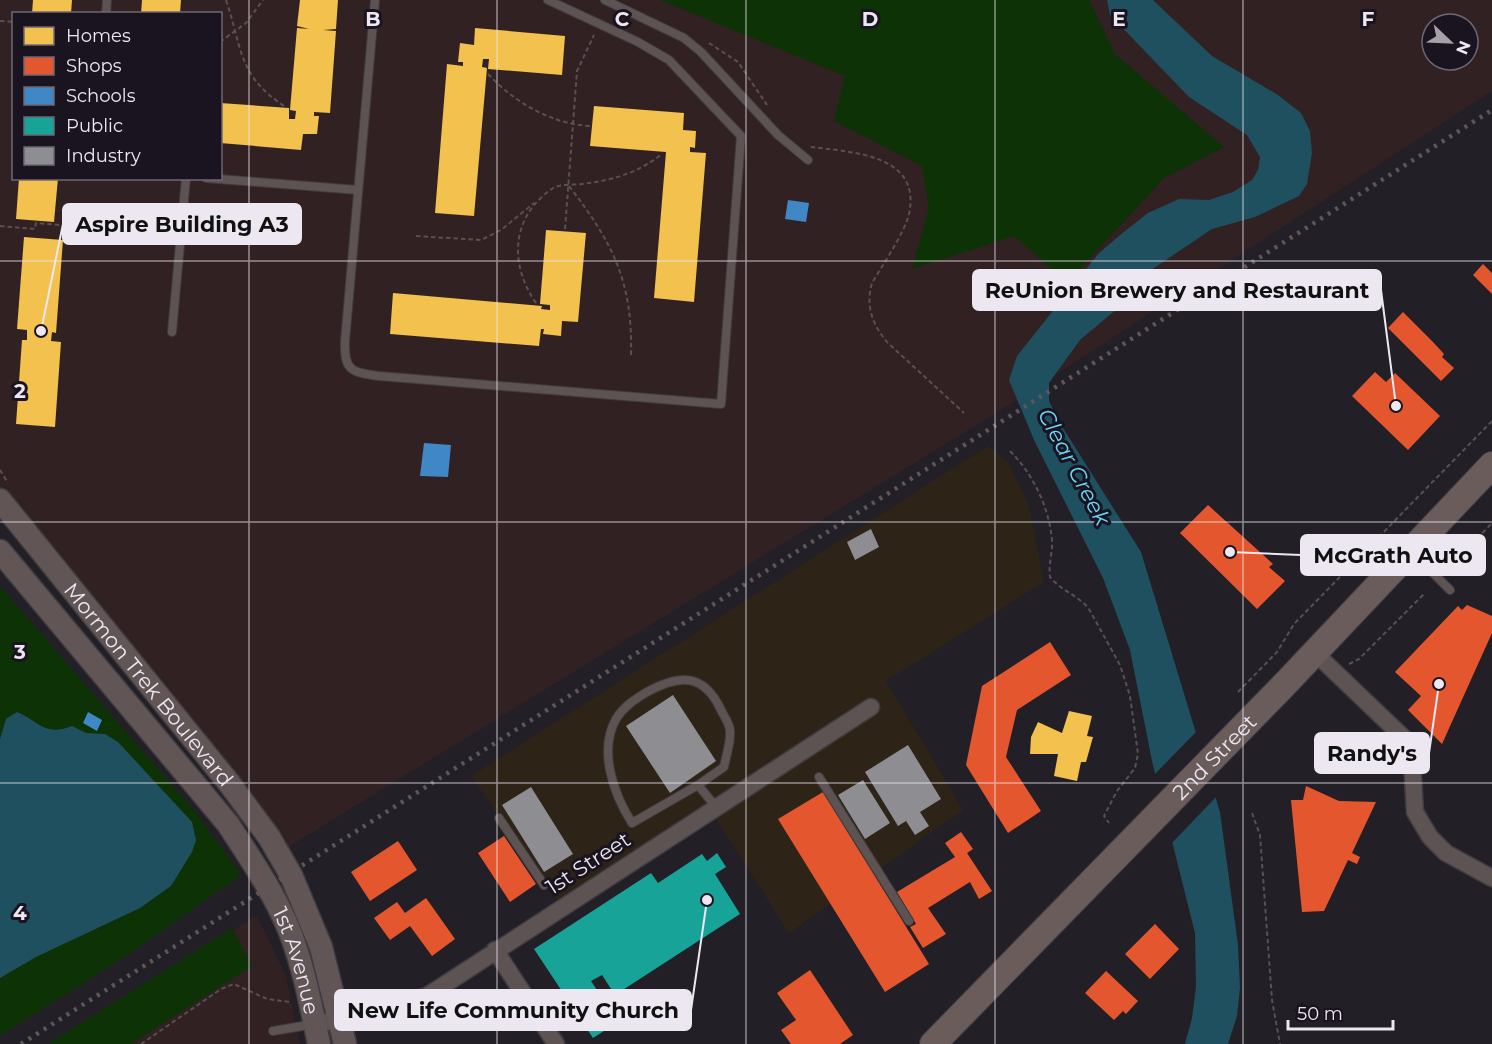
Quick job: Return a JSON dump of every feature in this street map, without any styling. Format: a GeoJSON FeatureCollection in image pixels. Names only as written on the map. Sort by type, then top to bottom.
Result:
{"type":"FeatureCollection","features":[{"type":"Feature","properties":{"kind":"main road","name":"2nd Street"},"geometry":{"type":"LineString","coordinates":[[933,1044],[1230,740],[1492,465]]}},
{"type":"Feature","properties":{"kind":"main road","name":"Mormon Trek Boulevard"},"geometry":{"type":"LineString","coordinates":[[0,500],[230,783],[269,837],[291,874]]}},
{"type":"Feature","properties":{"kind":"main road","name":"Mormon Trek Boulevard"},"geometry":{"type":"LineString","coordinates":[[0,551],[228,824],[264,883]]}},
{"type":"Feature","properties":{"kind":"main road","name":"1st Avenue"},"geometry":{"type":"LineString","coordinates":[[291,874],[325,957],[345,1044]]}},
{"type":"Feature","properties":{"kind":"main road","name":"1st Avenue"},"geometry":{"type":"LineString","coordinates":[[264,883],[289,930],[304,972],[315,1024]]}},
{"type":"Feature","properties":{"kind":"street"},"geometry":{"type":"LineString","coordinates":[[1314,652],[1402,737],[1412,760],[1415,812],[1430,837],[1446,853],[1492,878]]}},
{"type":"Feature","properties":{"kind":"street","name":"1st Street"},"geometry":{"type":"LineString","coordinates":[[315,1024],[399,1007],[427,996],[871,706]]}},
{"type":"Feature","properties":{"kind":"street"},"geometry":{"type":"LineString","coordinates":[[495,950],[556,1044]]}},
{"type":"Feature","properties":{"kind":"lane"},"geometry":{"type":"LineString","coordinates":[[375,0],[345,357],[348,367],[355,371],[378,376],[721,404],[741,136],[669,60],[548,0]]}},
{"type":"Feature","properties":{"kind":"lane"},"geometry":{"type":"LineString","coordinates":[[605,0],[684,38],[701,52],[778,135],[808,160]]}},
{"type":"Feature","properties":{"kind":"lane"},"geometry":{"type":"LineString","coordinates":[[222,179],[358,190]]}},
{"type":"Feature","properties":{"kind":"lane"},"geometry":{"type":"LineString","coordinates":[[172,332],[186,180]]}},
{"type":"Feature","properties":{"kind":"lane"},"geometry":{"type":"LineString","coordinates":[[1410,551],[1450,590]]}},
{"type":"Feature","properties":{"kind":"lane"},"geometry":{"type":"LineString","coordinates":[[686,678],[705,686],[719,705],[730,730],[724,767],[698,785],[632,823],[610,776],[609,749],[615,721],[628,703],[663,683],[686,678]]}},
{"type":"Feature","properties":{"kind":"lane"},"geometry":{"type":"LineString","coordinates":[[819,777],[909,921]]}},
{"type":"Feature","properties":{"kind":"lane"},"geometry":{"type":"LineString","coordinates":[[698,785],[716,807]]}},
{"type":"Feature","properties":{"kind":"lane"},"geometry":{"type":"LineString","coordinates":[[500,818],[544,885]]}},
{"type":"Feature","properties":{"kind":"lane"},"geometry":{"type":"LineString","coordinates":[[273,1031],[315,1024]]}},
{"type":"Feature","properties":{"kind":"path"},"geometry":{"type":"LineString","coordinates":[[226,0],[244,63],[271,97],[284,106]]}},
{"type":"Feature","properties":{"kind":"path"},"geometry":{"type":"LineString","coordinates":[[222,40],[246,23],[263,0]]}},
{"type":"Feature","properties":{"kind":"path"},"geometry":{"type":"LineString","coordinates":[[565,228],[577,71],[597,23]]}},
{"type":"Feature","properties":{"kind":"path"},"geometry":{"type":"LineString","coordinates":[[704,40],[724,50],[738,62],[769,109]]}},
{"type":"Feature","properties":{"kind":"path"},"geometry":{"type":"LineString","coordinates":[[488,74],[502,90],[528,106],[573,125],[590,126]]}},
{"type":"Feature","properties":{"kind":"path"},"geometry":{"type":"LineString","coordinates":[[802,143],[811,147],[863,154],[883,160],[899,171],[908,185],[909,216],[872,283],[869,294],[871,312],[879,332],[888,343],[964,413]]}},
{"type":"Feature","properties":{"kind":"path"},"geometry":{"type":"LineString","coordinates":[[416,236],[481,240],[501,230],[555,187],[627,175],[647,166],[662,154]]}},
{"type":"Feature","properties":{"kind":"path"},"geometry":{"type":"LineString","coordinates":[[568,185],[604,234],[614,253],[629,315],[631,356]]}},
{"type":"Feature","properties":{"kind":"path"},"geometry":{"type":"LineString","coordinates":[[536,303],[528,292],[520,269],[516,246],[528,213],[539,200]]}},
{"type":"Feature","properties":{"kind":"path"},"geometry":{"type":"LineString","coordinates":[[0,226],[35,229],[36,223],[107,229]]}},
{"type":"Feature","properties":{"kind":"path"},"geometry":{"type":"LineString","coordinates":[[1238,692],[1277,652],[1294,624],[1492,421]]}},
{"type":"Feature","properties":{"kind":"path"},"geometry":{"type":"LineString","coordinates":[[1011,451],[1028,470],[1050,530],[1050,577],[1061,589],[1082,600],[1089,609],[1120,665],[1130,696],[1138,754],[1135,768],[1117,791],[1104,816],[1109,823]]}},
{"type":"Feature","properties":{"kind":"path"},"geometry":{"type":"LineString","coordinates":[[1444,573],[1492,523]]}},
{"type":"Feature","properties":{"kind":"path"},"geometry":{"type":"LineString","coordinates":[[1349,664],[1359,659],[1425,592]]}},
{"type":"Feature","properties":{"kind":"path"},"geometry":{"type":"LineString","coordinates":[[1252,813],[1260,834],[1272,1000],[1280,1044]]}},
{"type":"Feature","properties":{"kind":"path"},"geometry":{"type":"LineString","coordinates":[[141,1044],[221,989],[234,984],[274,1001],[315,1024]]}},
{"type":"Feature","properties":{"kind":"shaded area"},"geometry":{"type":"Polygon","coordinates":[[[0,0],[1492,0],[1492,91],[1006,407],[285,849],[0,487],[0,0]]]}},
{"type":"Feature","properties":{"kind":"shaded area"},"geometry":{"type":"Polygon","coordinates":[[[988,446],[1008,462],[1029,506],[1044,582],[886,681],[963,810],[789,933],[708,806],[558,901],[471,776],[988,446]]]}},
{"type":"Feature","properties":{"kind":"shaded area"},"geometry":{"type":"Polygon","coordinates":[[[257,915],[286,976],[300,1044],[55,1044],[257,915]]]}},
{"type":"Feature","properties":{"kind":"green space"},"geometry":{"type":"Polygon","coordinates":[[[660,0],[1089,0],[1115,54],[1224,147],[1164,178],[1067,283],[1014,236],[912,269],[929,208],[922,166],[834,121],[845,76],[660,0]]]}},
{"type":"Feature","properties":{"kind":"green space"},"geometry":{"type":"Polygon","coordinates":[[[0,586],[196,813],[241,875],[133,951],[0,1036],[0,586]]]}},
{"type":"Feature","properties":{"kind":"green space"},"geometry":{"type":"Polygon","coordinates":[[[232,928],[252,966],[131,1044],[48,1044],[232,928]]]}},
{"type":"Feature","properties":{"kind":"water","name":"Clear Creek"},"geometry":{"type":"Polygon","coordinates":[[[1107,0],[1153,0],[1212,56],[1278,95],[1301,113],[1310,131],[1312,153],[1307,184],[1299,196],[1255,217],[1212,229],[1145,274],[1118,308],[1080,340],[1049,383],[1049,401],[1058,420],[1141,552],[1220,812],[1238,945],[1240,988],[1237,1016],[1228,1044],[1185,1044],[1192,1018],[1196,987],[1195,933],[1152,761],[1130,650],[1103,578],[1034,440],[1009,380],[1017,356],[1099,253],[1125,231],[1148,213],[1179,199],[1209,200],[1233,192],[1252,180],[1258,170],[1260,157],[1247,135],[1189,97],[1110,15],[1107,0]]]}},
{"type":"Feature","properties":{"kind":"water"},"geometry":{"type":"Polygon","coordinates":[[[17,712],[48,729],[55,730],[72,726],[86,733],[105,734],[118,742],[192,822],[196,840],[192,852],[171,886],[140,908],[36,957],[0,978],[0,739],[6,719],[17,712]]]}},
{"type":"Feature","properties":{"kind":"pier"},"geometry":{"type":"Polygon","coordinates":[[[1199,729],[1218,795],[1170,845],[1153,776],[1199,729]]]}},
{"type":"Feature","properties":{"kind":"building: Homes"},"geometry":{"type":"Polygon","coordinates":[[[33,0],[72,0],[71,12],[32,12],[33,0]]]}},
{"type":"Feature","properties":{"kind":"building: Homes"},"geometry":{"type":"Polygon","coordinates":[[[142,0],[181,0],[180,12],[141,12],[142,0]]]}},
{"type":"Feature","properties":{"kind":"building: Homes"},"geometry":{"type":"Polygon","coordinates":[[[300,0],[338,0],[336,29],[323,30],[336,31],[330,113],[314,112],[314,116],[319,116],[317,134],[303,134],[301,150],[222,143],[222,103],[289,108],[289,119],[295,119],[296,111],[290,110],[297,28],[309,29],[297,26],[300,0]]]}},
{"type":"Feature","properties":{"kind":"building: Homes"},"geometry":{"type":"Polygon","coordinates":[[[475,28],[565,36],[562,75],[488,69],[489,59],[483,59],[482,67],[487,68],[474,216],[435,213],[447,64],[463,66],[463,62],[458,62],[460,43],[474,45],[475,28]]]}},
{"type":"Feature","properties":{"kind":"building: Homes"},"geometry":{"type":"Polygon","coordinates":[[[594,106],[684,113],[683,130],[696,131],[695,148],[690,147],[690,152],[706,153],[694,302],[654,298],[666,152],[590,146],[594,106]]]}},
{"type":"Feature","properties":{"kind":"building: Homes"},"geometry":{"type":"Polygon","coordinates":[[[19,180],[58,180],[54,222],[16,219],[19,180]]]}},
{"type":"Feature","properties":{"kind":"building: Homes"},"geometry":{"type":"Polygon","coordinates":[[[546,230],[586,233],[578,322],[562,321],[561,336],[543,334],[544,329],[541,329],[539,346],[390,334],[393,293],[542,306],[541,309],[550,310],[550,305],[540,304],[546,230]]]}},
{"type":"Feature","properties":{"kind":"building: Homes"},"geometry":{"type":"Polygon","coordinates":[[[24,237],[63,240],[56,333],[52,332],[51,341],[61,342],[55,427],[16,424],[22,340],[27,340],[27,330],[17,329],[24,237]]]}},
{"type":"Feature","properties":{"kind":"building: Homes"},"geometry":{"type":"Polygon","coordinates":[[[1069,711],[1092,716],[1087,736],[1093,737],[1086,762],[1081,762],[1077,781],[1054,776],[1058,754],[1030,754],[1031,737],[1038,722],[1062,733],[1069,711]]]}},
{"type":"Feature","properties":{"kind":"building: Shops"},"geometry":{"type":"Polygon","coordinates":[[[1483,264],[1492,273],[1492,294],[1473,275],[1483,264]]]}},
{"type":"Feature","properties":{"kind":"building: Shops"},"geometry":{"type":"Polygon","coordinates":[[[1403,312],[1444,354],[1442,357],[1454,368],[1441,381],[1388,328],[1403,312]]]}},
{"type":"Feature","properties":{"kind":"building: Shops"},"geometry":{"type":"Polygon","coordinates":[[[1375,372],[1386,382],[1395,373],[1440,416],[1408,450],[1352,396],[1375,372]]]}},
{"type":"Feature","properties":{"kind":"building: Shops"},"geometry":{"type":"Polygon","coordinates":[[[1208,505],[1273,564],[1269,567],[1285,581],[1257,609],[1180,533],[1208,505]]]}},
{"type":"Feature","properties":{"kind":"building: Shops"},"geometry":{"type":"Polygon","coordinates":[[[1467,605],[1492,616],[1492,633],[1442,744],[1408,710],[1421,696],[1395,672],[1458,606],[1462,610],[1467,605]]]}},
{"type":"Feature","properties":{"kind":"building: Shops"},"geometry":{"type":"Polygon","coordinates":[[[1050,642],[1071,675],[1017,710],[1006,757],[1041,811],[1008,833],[966,765],[982,686],[1050,642]]]}},
{"type":"Feature","properties":{"kind":"building: Shops"},"geometry":{"type":"Polygon","coordinates":[[[1306,786],[1339,801],[1376,802],[1352,853],[1360,857],[1357,864],[1348,860],[1324,911],[1302,912],[1291,800],[1303,800],[1306,786]]]}},
{"type":"Feature","properties":{"kind":"building: Shops"},"geometry":{"type":"Polygon","coordinates":[[[823,792],[929,964],[885,992],[778,819],[823,792]]]}},
{"type":"Feature","properties":{"kind":"building: Shops"},"geometry":{"type":"Polygon","coordinates":[[[961,832],[973,849],[967,853],[992,891],[979,899],[970,882],[928,908],[946,934],[923,948],[910,927],[916,924],[897,892],[955,857],[945,843],[961,832]]]}},
{"type":"Feature","properties":{"kind":"building: Shops"},"geometry":{"type":"Polygon","coordinates":[[[504,836],[536,884],[510,902],[478,853],[504,836]]]}},
{"type":"Feature","properties":{"kind":"building: Shops"},"geometry":{"type":"Polygon","coordinates":[[[398,841],[417,870],[370,901],[351,872],[398,841]]]}},
{"type":"Feature","properties":{"kind":"building: Shops"},"geometry":{"type":"Polygon","coordinates":[[[426,898],[455,939],[432,956],[410,926],[390,940],[374,918],[397,902],[405,913],[426,898]]]}},
{"type":"Feature","properties":{"kind":"building: Shops"},"geometry":{"type":"Polygon","coordinates":[[[1155,924],[1179,949],[1150,979],[1125,954],[1155,924]]]}},
{"type":"Feature","properties":{"kind":"building: Shops"},"geometry":{"type":"Polygon","coordinates":[[[810,970],[853,1035],[840,1044],[791,1044],[781,1030],[796,1020],[777,993],[810,970]]]}},
{"type":"Feature","properties":{"kind":"building: Shops"},"geometry":{"type":"Polygon","coordinates":[[[1106,971],[1138,1001],[1126,1014],[1123,1011],[1114,1020],[1085,993],[1106,971]]]}},
{"type":"Feature","properties":{"kind":"building: Schools"},"geometry":{"type":"Polygon","coordinates":[[[788,200],[809,203],[806,222],[785,219],[788,200]]]}},
{"type":"Feature","properties":{"kind":"building: Schools"},"geometry":{"type":"Polygon","coordinates":[[[424,443],[451,445],[448,477],[420,476],[424,443]]]}},
{"type":"Feature","properties":{"kind":"building: Schools"},"geometry":{"type":"Polygon","coordinates":[[[88,712],[102,720],[97,731],[83,723],[88,712]]]}},
{"type":"Feature","properties":{"kind":"building: Public"},"geometry":{"type":"Polygon","coordinates":[[[717,853],[726,867],[715,874],[740,914],[615,995],[602,975],[591,981],[618,1022],[593,1038],[534,949],[651,873],[658,883],[702,854],[707,861],[717,853]]]}},
{"type":"Feature","properties":{"kind":"building: Industry"},"geometry":{"type":"Polygon","coordinates":[[[871,529],[879,547],[855,560],[847,542],[871,529]]]}},
{"type":"Feature","properties":{"kind":"building: Industry"},"geometry":{"type":"Polygon","coordinates":[[[673,695],[716,761],[670,793],[626,726],[673,695]]]}},
{"type":"Feature","properties":{"kind":"building: Industry"},"geometry":{"type":"Polygon","coordinates":[[[908,745],[941,799],[920,812],[929,826],[915,835],[906,821],[898,826],[865,772],[908,745]]]}},
{"type":"Feature","properties":{"kind":"building: Industry"},"geometry":{"type":"Polygon","coordinates":[[[863,780],[890,823],[865,839],[838,795],[863,780]]]}},
{"type":"Feature","properties":{"kind":"building: Industry"},"geometry":{"type":"Polygon","coordinates":[[[531,787],[573,854],[544,872],[502,805],[531,787]]]}},
{"type":"Feature","properties":{"kind":"railway"},"geometry":{"type":"LineString","coordinates":[[21,1044],[1492,110]]}},
{"type":"Feature","properties":{"kind":"place","name":"Aspire Building A3"},"geometry":{"type":"Point","coordinates":[41,331]}},
{"type":"Feature","properties":{"kind":"place","name":"ReUnion Brewery and Restaurant"},"geometry":{"type":"Point","coordinates":[1396,406]}},
{"type":"Feature","properties":{"kind":"place","name":"McGrath Auto"},"geometry":{"type":"Point","coordinates":[1230,552]}},
{"type":"Feature","properties":{"kind":"place","name":"Randy's"},"geometry":{"type":"Point","coordinates":[1439,684]}},
{"type":"Feature","properties":{"kind":"place","name":"New Life Community Church"},"geometry":{"type":"Point","coordinates":[707,900]}}]}
